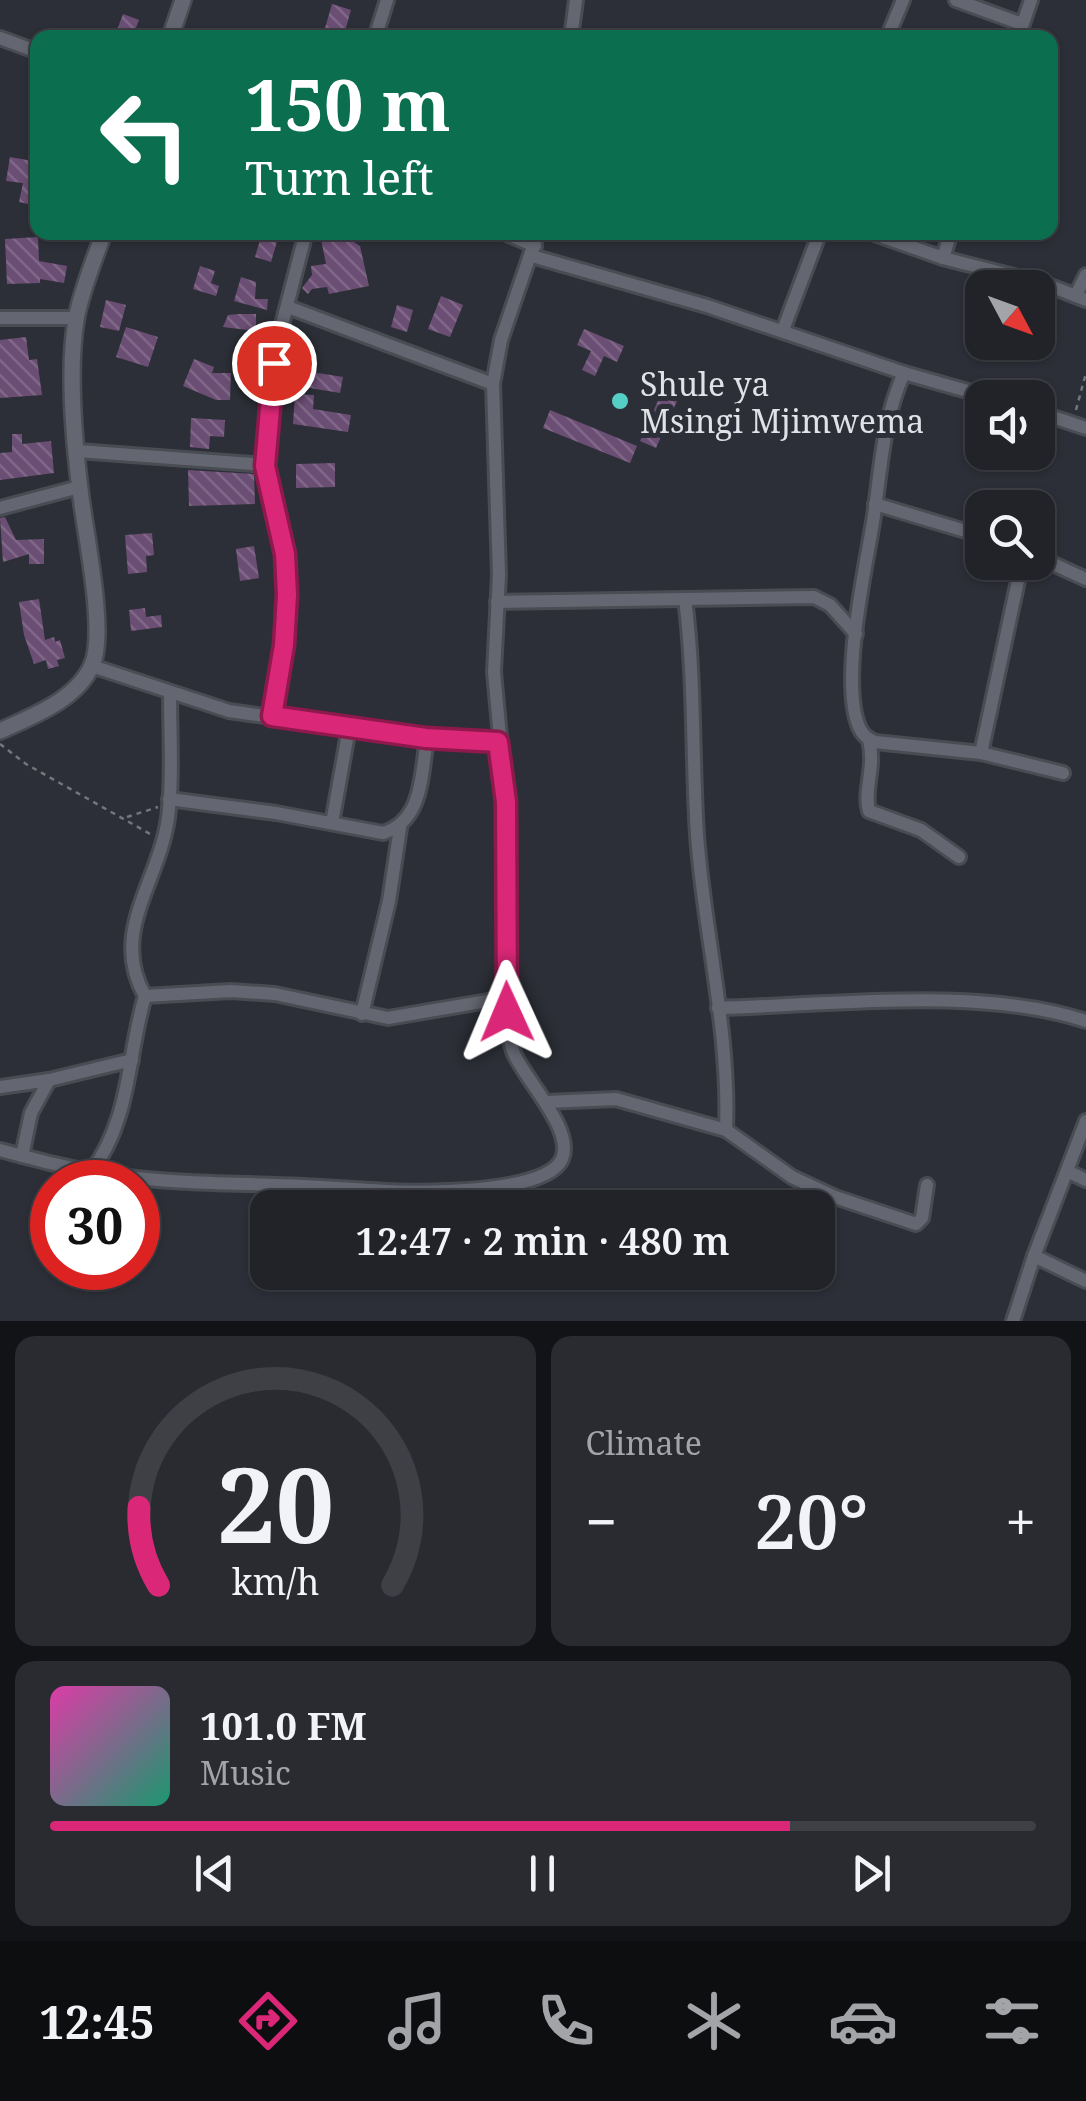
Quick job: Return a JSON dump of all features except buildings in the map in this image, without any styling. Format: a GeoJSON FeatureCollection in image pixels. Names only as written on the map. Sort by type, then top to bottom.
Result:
{"type":"FeatureCollection","features":[{"type":"Feature","properties":{"kind":"street"},"geometry":{"type":"LineString","coordinates":[[173,30],[183,0]]}},
{"type":"Feature","properties":{"kind":"street"},"geometry":{"type":"LineString","coordinates":[[378,30],[387,0]]}},
{"type":"Feature","properties":{"kind":"street"},"geometry":{"type":"LineString","coordinates":[[572,30],[576,0]]}},
{"type":"Feature","properties":{"kind":"street"},"geometry":{"type":"LineString","coordinates":[[890,30],[903,0]]}},
{"type":"Feature","properties":{"kind":"street"},"geometry":{"type":"LineString","coordinates":[[956,0],[1018,30]]}},
{"type":"Feature","properties":{"kind":"street"},"geometry":{"type":"LineString","coordinates":[[1020,30],[1031,0]]}},
{"type":"Feature","properties":{"kind":"street"},"geometry":{"type":"LineString","coordinates":[[0,38],[30,49]]}},
{"type":"Feature","properties":{"kind":"street"},"geometry":{"type":"LineString","coordinates":[[0,730],[56,704],[92,666],[96,647],[95,603],[79,487],[73,366],[76,318],[101,240]]}},
{"type":"Feature","properties":{"kind":"street"},"geometry":{"type":"LineString","coordinates":[[272,716],[284,645],[287,595],[285,554],[265,466],[270,386],[304,240]]}},
{"type":"Feature","properties":{"kind":"street"},"geometry":{"type":"LineString","coordinates":[[783,330],[817,240]]}},
{"type":"Feature","properties":{"kind":"street"},"geometry":{"type":"LineString","coordinates":[[891,240],[1081,297],[1086,274]]}},
{"type":"Feature","properties":{"kind":"street"},"geometry":{"type":"LineString","coordinates":[[942,258],[948,240]]}},
{"type":"Feature","properties":{"kind":"street"},"geometry":{"type":"LineString","coordinates":[[160,1180],[444,1192],[536,1178],[555,1169],[563,1157],[563,1143],[546,1102],[511,1046],[504,998],[506,802],[494,672],[498,530],[493,384],[501,340],[535,245],[965,390]]}},
{"type":"Feature","properties":{"kind":"street"},"geometry":{"type":"LineString","coordinates":[[288,307],[493,384]]}},
{"type":"Feature","properties":{"kind":"street"},"geometry":{"type":"LineString","coordinates":[[0,318],[76,318]]}},
{"type":"Feature","properties":{"kind":"street"},"geometry":{"type":"LineString","coordinates":[[904,372],[885,428],[856,634],[858,726],[869,740],[873,756],[866,804],[876,817],[920,830],[959,856]]}},
{"type":"Feature","properties":{"kind":"street"},"geometry":{"type":"LineString","coordinates":[[1055,418],[1081,426]]}},
{"type":"Feature","properties":{"kind":"street"},"geometry":{"type":"LineString","coordinates":[[78,450],[265,466]]}},
{"type":"Feature","properties":{"kind":"street"},"geometry":{"type":"LineString","coordinates":[[0,508],[79,487]]}},
{"type":"Feature","properties":{"kind":"street"},"geometry":{"type":"LineString","coordinates":[[876,504],[965,531]]}},
{"type":"Feature","properties":{"kind":"street"},"geometry":{"type":"LineString","coordinates":[[1055,565],[1086,579]]}},
{"type":"Feature","properties":{"kind":"street"},"geometry":{"type":"LineString","coordinates":[[981,752],[1018,580]]}},
{"type":"Feature","properties":{"kind":"street"},"geometry":{"type":"LineString","coordinates":[[497,602],[814,598],[830,605],[856,634]]}},
{"type":"Feature","properties":{"kind":"street"},"geometry":{"type":"LineString","coordinates":[[685,599],[692,656],[697,833],[718,1008],[726,1130]]}},
{"type":"Feature","properties":{"kind":"street"},"geometry":{"type":"LineString","coordinates":[[92,666],[229,711],[426,738],[498,742]]}},
{"type":"Feature","properties":{"kind":"street"},"geometry":{"type":"LineString","coordinates":[[100,1160],[122,1110],[145,996],[134,978],[130,942],[162,841],[169,802],[170,694]]}},
{"type":"Feature","properties":{"kind":"street"},"geometry":{"type":"LineString","coordinates":[[332,823],[349,728]]}},
{"type":"Feature","properties":{"kind":"street"},"geometry":{"type":"LineString","coordinates":[[362,1014],[389,901],[400,828],[414,804],[426,738]]}},
{"type":"Feature","properties":{"kind":"street"},"geometry":{"type":"LineString","coordinates":[[869,740],[894,746],[981,752],[1063,773]]}},
{"type":"Feature","properties":{"kind":"street"},"geometry":{"type":"LineString","coordinates":[[169,802],[383,833],[400,828]]}},
{"type":"Feature","properties":{"kind":"street"},"geometry":{"type":"LineString","coordinates":[[145,996],[231,991],[275,994],[362,1014],[405,1018],[504,998]]}},
{"type":"Feature","properties":{"kind":"street"},"geometry":{"type":"LineString","coordinates":[[718,1008],[978,1002],[1039,1008],[1086,1022]]}},
{"type":"Feature","properties":{"kind":"street"},"geometry":{"type":"LineString","coordinates":[[0,1087],[132,1060]]}},
{"type":"Feature","properties":{"kind":"street"},"geometry":{"type":"LineString","coordinates":[[22,1156],[31,1112],[49,1080]]}},
{"type":"Feature","properties":{"kind":"street"},"geometry":{"type":"LineString","coordinates":[[546,1102],[616,1099],[726,1130],[792,1177],[835,1197],[916,1224],[922,1218],[927,1185]]}},
{"type":"Feature","properties":{"kind":"street"},"geometry":{"type":"LineString","coordinates":[[1013,1321],[1086,1121]]}},
{"type":"Feature","properties":{"kind":"street"},"geometry":{"type":"LineString","coordinates":[[0,1150],[39,1160]]}},
{"type":"Feature","properties":{"kind":"street"},"geometry":{"type":"LineString","coordinates":[[1067,1171],[1086,1180]]}},
{"type":"Feature","properties":{"kind":"street"},"geometry":{"type":"LineString","coordinates":[[1034,1256],[1086,1280]]}},
{"type":"Feature","properties":{"kind":"path"},"geometry":{"type":"LineString","coordinates":[[1081,426],[1077,401],[1086,373]]}},
{"type":"Feature","properties":{"kind":"path"},"geometry":{"type":"LineString","coordinates":[[0,744],[26,764],[162,841]]}},
{"type":"Feature","properties":{"kind":"path"},"geometry":{"type":"LineString","coordinates":[[125,818],[169,802]]}},
{"type":"Feature","properties":{"kind":"place","name":"Shule ya Msingi Mjimwema"},"geometry":{"type":"Point","coordinates":[620,401]}},
{"type":"Feature","properties":{"kind":"route"},"geometry":{"type":"LineString","coordinates":[[274,363],[265,466],[285,554],[287,595],[284,645],[272,716],[426,738],[498,742],[506,802],[507,1012]]}}]}
